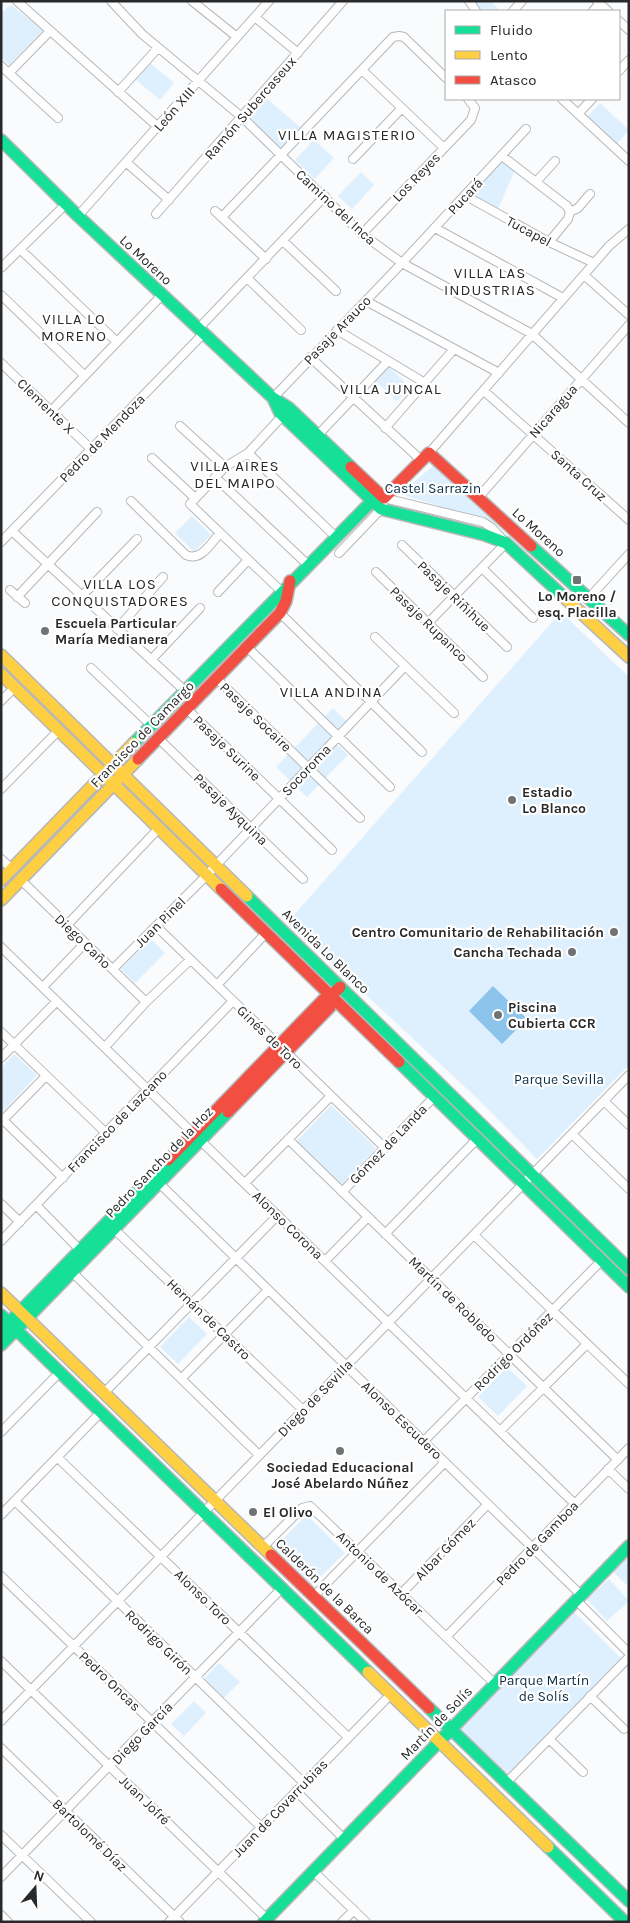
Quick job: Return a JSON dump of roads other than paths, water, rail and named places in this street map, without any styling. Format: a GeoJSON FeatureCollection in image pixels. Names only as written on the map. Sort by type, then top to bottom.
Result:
{"type":"FeatureCollection","features":[{"type":"Feature","properties":{"kind":"street"},"geometry":{"type":"LineString","coordinates":[[17,1],[158,127]]}},
{"type":"Feature","properties":{"kind":"street","name":"Camino del Inca"},"geometry":{"type":"LineString","coordinates":[[110,1],[133,26],[158,48],[243,118],[362,234],[402,263],[532,334],[629,423]]}},
{"type":"Feature","properties":{"kind":"street"},"geometry":{"type":"LineString","coordinates":[[192,1],[237,38]]}},
{"type":"Feature","properties":{"kind":"street","name":"León XIII"},"geometry":{"type":"LineString","coordinates":[[78,216],[269,1]]}},
{"type":"Feature","properties":{"kind":"street","name":"Ramón Subercaseux"},"geometry":{"type":"LineString","coordinates":[[156,214],[243,118],[343,1]]}},
{"type":"Feature","properties":{"kind":"street"},"geometry":{"type":"LineString","coordinates":[[254,17],[298,53]]}},
{"type":"Feature","properties":{"kind":"street"},"geometry":{"type":"LineString","coordinates":[[10,74],[50,31]]}},
{"type":"Feature","properties":{"kind":"street"},"geometry":{"type":"LineString","coordinates":[[222,217],[388,42],[398,36],[404,37],[445,77]]}},
{"type":"Feature","properties":{"kind":"street"},"geometry":{"type":"LineString","coordinates":[[118,92],[158,48]]}},
{"type":"Feature","properties":{"kind":"street"},"geometry":{"type":"LineString","coordinates":[[620,70],[629,60]]}},
{"type":"Feature","properties":{"kind":"street"},"geometry":{"type":"LineString","coordinates":[[1,66],[58,118]]}},
{"type":"Feature","properties":{"kind":"street"},"geometry":{"type":"LineString","coordinates":[[362,70],[444,148]]}},
{"type":"Feature","properties":{"kind":"street","name":"Los Reyes"},"geometry":{"type":"LineString","coordinates":[[362,234],[471,120],[474,108],[469,100]]}},
{"type":"Feature","properties":{"kind":"street"},"geometry":{"type":"LineString","coordinates":[[563,100],[627,155]]}},
{"type":"Feature","properties":{"kind":"street"},"geometry":{"type":"LineString","coordinates":[[578,114],[591,100]]}},
{"type":"Feature","properties":{"kind":"street"},"geometry":{"type":"LineString","coordinates":[[353,159],[402,108]]}},
{"type":"Feature","properties":{"kind":"street","name":"Pucará"},"geometry":{"type":"LineString","coordinates":[[402,263],[526,129]]}},
{"type":"Feature","properties":{"kind":"street","name":"Lo Moreno"},"geometry":{"type":"LineString","coordinates":[[1,140],[78,216],[273,398],[275,406],[318,435],[379,502]]}},
{"type":"Feature","properties":{"kind":"street"},"geometry":{"type":"LineString","coordinates":[[502,156],[567,206],[570,212],[568,219],[549,242]]}},
{"type":"Feature","properties":{"kind":"street"},"geometry":{"type":"LineString","coordinates":[[536,182],[555,161]]}},
{"type":"Feature","properties":{"kind":"street"},"geometry":{"type":"LineString","coordinates":[[127,163],[169,200]]}},
{"type":"Feature","properties":{"kind":"street"},"geometry":{"type":"LineString","coordinates":[[570,212],[578,208],[590,194]]}},
{"type":"Feature","properties":{"kind":"street","name":"Pedro de Mendoza"},"geometry":{"type":"LineString","coordinates":[[1,542],[91,449],[201,331],[247,278],[325,196]]}},
{"type":"Feature","properties":{"kind":"street","name":"Tucapel"},"geometry":{"type":"LineString","coordinates":[[466,196],[549,242],[594,264]]}},
{"type":"Feature","properties":{"kind":"street"},"geometry":{"type":"LineString","coordinates":[[1,268],[66,204]]}},
{"type":"Feature","properties":{"kind":"street"},"geometry":{"type":"LineString","coordinates":[[215,211],[266,259]]}},
{"type":"Feature","properties":{"kind":"street"},"geometry":{"type":"LineString","coordinates":[[435,228],[563,298]]}},
{"type":"Feature","properties":{"kind":"street","name":"Francisco de Camargo"},"geometry":{"type":"LineString","coordinates":[[1,880],[335,536],[379,502],[425,457],[563,298],[620,235],[629,229]]}},
{"type":"Feature","properties":{"kind":"street"},"geometry":{"type":"LineString","coordinates":[[283,241],[336,291]]}},
{"type":"Feature","properties":{"kind":"street"},"geometry":{"type":"LineString","coordinates":[[20,249],[117,342]]}},
{"type":"Feature","properties":{"kind":"street","name":"Pasaje Arauco"},"geometry":{"type":"LineString","coordinates":[[273,398],[310,357],[402,263]]}},
{"type":"Feature","properties":{"kind":"street"},"geometry":{"type":"LineString","coordinates":[[584,275],[629,315]]}},
{"type":"Feature","properties":{"kind":"street"},"geometry":{"type":"LineString","coordinates":[[247,278],[301,330]]}},
{"type":"Feature","properties":{"kind":"street"},"geometry":{"type":"LineString","coordinates":[[1,295],[84,375]]}},
{"type":"Feature","properties":{"kind":"street"},"geometry":{"type":"LineString","coordinates":[[51,410],[162,295]]}},
{"type":"Feature","properties":{"kind":"street"},"geometry":{"type":"LineString","coordinates":[[366,301],[499,373]]}},
{"type":"Feature","properties":{"kind":"street","name":"Nicaragua"},"geometry":{"type":"LineString","coordinates":[[478,498],[629,325]]}},
{"type":"Feature","properties":{"kind":"street"},"geometry":{"type":"LineString","coordinates":[[337,330],[425,383]]}},
{"type":"Feature","properties":{"kind":"street"},"geometry":{"type":"LineString","coordinates":[[385,428],[454,349]]}},
{"type":"Feature","properties":{"kind":"street"},"geometry":{"type":"LineString","coordinates":[[310,357],[385,428],[425,457]]}},
{"type":"Feature","properties":{"kind":"street"},"geometry":{"type":"LineString","coordinates":[[318,435],[388,361]]}},
{"type":"Feature","properties":{"kind":"street","name":"Clemente X"},"geometry":{"type":"LineString","coordinates":[[1,363],[91,449]]}},
{"type":"Feature","properties":{"kind":"street","name":"Santa Cruz"},"geometry":{"type":"LineString","coordinates":[[484,390],[629,520]]}},
{"type":"Feature","properties":{"kind":"street"},"geometry":{"type":"LineString","coordinates":[[193,501],[225,467],[248,453],[286,412]]}},
{"type":"Feature","properties":{"kind":"street","name":"Lo Moreno"},"geometry":{"type":"LineString","coordinates":[[286,412],[379,502],[506,543],[629,657]]}},
{"type":"Feature","properties":{"kind":"street"},"geometry":{"type":"LineString","coordinates":[[180,426],[225,467]]}},
{"type":"Feature","properties":{"kind":"street"},"geometry":{"type":"LineString","coordinates":[[248,453],[335,536]]}},
{"type":"Feature","properties":{"kind":"street","name":"Lo Moreno"},"geometry":{"type":"LineString","coordinates":[[425,457],[478,498],[629,635]]}},
{"type":"Feature","properties":{"kind":"street"},"geometry":{"type":"LineString","coordinates":[[152,458],[220,533],[280,591]]}},
{"type":"Feature","properties":{"kind":"street"},"geometry":{"type":"LineString","coordinates":[[215,477],[307,564]]}},
{"type":"Feature","properties":{"kind":"street"},"geometry":{"type":"LineString","coordinates":[[131,501],[186,555],[192,557],[200,555],[220,533]]}},
{"type":"Feature","properties":{"kind":"street","name":"Francisco de Camargo"},"geometry":{"type":"LineString","coordinates":[[339,553],[379,502]]}},
{"type":"Feature","properties":{"kind":"street"},"geometry":{"type":"LineString","coordinates":[[17,596],[97,512]]}},
{"type":"Feature","properties":{"kind":"street"},"geometry":{"type":"LineString","coordinates":[[12,531],[185,691]]}},
{"type":"Feature","properties":{"kind":"street"},"geometry":{"type":"LineString","coordinates":[[82,596],[137,539]]}},
{"type":"Feature","properties":{"kind":"street"},"geometry":{"type":"LineString","coordinates":[[428,623],[506,543]]}},
{"type":"Feature","properties":{"kind":"street","name":"Pasaje Riñihue"},"geometry":{"type":"LineString","coordinates":[[402,546],[507,647]]}},
{"type":"Feature","properties":{"kind":"street"},"geometry":{"type":"LineString","coordinates":[[590,598],[629,554]]}},
{"type":"Feature","properties":{"kind":"street"},"geometry":{"type":"LineString","coordinates":[[218,592],[248,560]]}},
{"type":"Feature","properties":{"kind":"street"},"geometry":{"type":"LineString","coordinates":[[482,568],[533,618]]}},
{"type":"Feature","properties":{"kind":"street","name":"Pasaje Rupanco"},"geometry":{"type":"LineString","coordinates":[[376,572],[483,677]]}},
{"type":"Feature","properties":{"kind":"street"},"geometry":{"type":"LineString","coordinates":[[117,628],[163,578]]}},
{"type":"Feature","properties":{"kind":"street","name":"Francisco de Camargo"},"geometry":{"type":"LineString","coordinates":[[1,900],[280,613],[286,601],[290,581]]}},
{"type":"Feature","properties":{"kind":"street"},"geometry":{"type":"LineString","coordinates":[[10,590],[25,603]]}},
{"type":"Feature","properties":{"kind":"street"},"geometry":{"type":"LineString","coordinates":[[151,660],[200,608]]}},
{"type":"Feature","properties":{"kind":"street"},"geometry":{"type":"LineString","coordinates":[[280,613],[422,752]]}},
{"type":"Feature","properties":{"kind":"street"},"geometry":{"type":"LineString","coordinates":[[375,637],[454,713]]}},
{"type":"Feature","properties":{"kind":"street"},"geometry":{"type":"LineString","coordinates":[[247,647],[390,788]]}},
{"type":"Feature","properties":{"kind":"street","name":"Avenida Lo Blanco"},"geometry":{"type":"LineString","coordinates":[[1,656],[628,1268]]}},
{"type":"Feature","properties":{"kind":"street","name":"Socoroma"},"geometry":{"type":"LineString","coordinates":[[207,874],[405,666]]}},
{"type":"Feature","properties":{"kind":"street"},"geometry":{"type":"LineString","coordinates":[[91,668],[151,725]]}},
{"type":"Feature","properties":{"kind":"street","name":"Avenida Lo Blanco"},"geometry":{"type":"LineString","coordinates":[[1,674],[629,1287]]}},
{"type":"Feature","properties":{"kind":"street","name":"Pasaje Socaire"},"geometry":{"type":"LineString","coordinates":[[216,678],[360,818]]}},
{"type":"Feature","properties":{"kind":"street"},"geometry":{"type":"LineString","coordinates":[[1,701],[15,687]]}},
{"type":"Feature","properties":{"kind":"street","name":"Pasaje Surine"},"geometry":{"type":"LineString","coordinates":[[187,709],[332,850]]}},
{"type":"Feature","properties":{"kind":"street"},"geometry":{"type":"LineString","coordinates":[[1,789],[59,730]]}},
{"type":"Feature","properties":{"kind":"street","name":"Pasaje Ayquina"},"geometry":{"type":"LineString","coordinates":[[158,738],[303,879]]}},
{"type":"Feature","properties":{"kind":"street"},"geometry":{"type":"LineString","coordinates":[[67,925],[159,828]]}},
{"type":"Feature","properties":{"kind":"street"},"geometry":{"type":"LineString","coordinates":[[1,859],[12,869]]}},
{"type":"Feature","properties":{"kind":"street","name":"Juan Pinel"},"geometry":{"type":"LineString","coordinates":[[113,969],[207,874]]}},
{"type":"Feature","properties":{"kind":"street","name":"Diego Caño"},"geometry":{"type":"LineString","coordinates":[[21,880],[146,1002]]}},
{"type":"Feature","properties":{"kind":"street","name":"Ginés de Toro"},"geometry":{"type":"LineString","coordinates":[[156,926],[385,1148]]}},
{"type":"Feature","properties":{"kind":"street"},"geometry":{"type":"LineString","coordinates":[[217,985],[266,933]]}},
{"type":"Feature","properties":{"kind":"street"},"geometry":{"type":"LineString","coordinates":[[43,987],[85,943]]}},
{"type":"Feature","properties":{"kind":"street","name":"Alonso Corona"},"geometry":{"type":"LineString","coordinates":[[1,947],[575,1504]]}},
{"type":"Feature","properties":{"kind":"street"},"geometry":{"type":"LineString","coordinates":[[105,1047],[146,1002],[190,960]]}},
{"type":"Feature","properties":{"kind":"street","name":"Pedro Sancho de la Hoz"},"geometry":{"type":"LineString","coordinates":[[24,1315],[80,1250],[197,1137],[282,1049],[330,1006],[330,997],[340,987]]}},
{"type":"Feature","properties":{"kind":"street"},"geometry":{"type":"LineString","coordinates":[[1,1058],[57,1000]]}},
{"type":"Feature","properties":{"kind":"street","name":"Francisco de Lazcano"},"geometry":{"type":"LineString","coordinates":[[1,1241],[233,1001]]}},
{"type":"Feature","properties":{"kind":"street"},"geometry":{"type":"LineString","coordinates":[[1,1032],[106,1133]]}},
{"type":"Feature","properties":{"kind":"street","name":"Diego de Sevilla"},"geometry":{"type":"LineString","coordinates":[[1,1721],[629,1075]]}},
{"type":"Feature","properties":{"kind":"street"},"geometry":{"type":"LineString","coordinates":[[46,1076],[2,1120],[62,1178]]}},
{"type":"Feature","properties":{"kind":"street"},"geometry":{"type":"LineString","coordinates":[[245,1183],[331,1096]]}},
{"type":"Feature","properties":{"kind":"street","name":"Gómez de Landa"},"geometry":{"type":"LineString","coordinates":[[342,1192],[434,1097]]}},
{"type":"Feature","properties":{"kind":"street"},"geometry":{"type":"LineString","coordinates":[[604,1101],[629,1125]]}},
{"type":"Feature","properties":{"kind":"street"},"geometry":{"type":"LineString","coordinates":[[572,1134],[629,1189]]}},
{"type":"Feature","properties":{"kind":"street","name":"Pedro Sancho de la Hoz"},"geometry":{"type":"LineString","coordinates":[[1,1345],[7,1325],[24,1315],[72,1272],[159,1183],[197,1137]]}},
{"type":"Feature","properties":{"kind":"street","name":"Martín de Robledo"},"geometry":{"type":"LineString","coordinates":[[288,1139],[618,1460]]}},
{"type":"Feature","properties":{"kind":"street"},"geometry":{"type":"LineString","coordinates":[[385,1234],[477,1139]]}},
{"type":"Feature","properties":{"kind":"street","name":"Alonso Escudero"},"geometry":{"type":"LineString","coordinates":[[159,1183],[533,1547],[629,1655]]}},
{"type":"Feature","properties":{"kind":"street"},"geometry":{"type":"LineString","coordinates":[[1,1204],[20,1222]]}},
{"type":"Feature","properties":{"kind":"street"},"geometry":{"type":"LineString","coordinates":[[36,1205],[80,1250]]}},
{"type":"Feature","properties":{"kind":"street"},"geometry":{"type":"LineString","coordinates":[[104,1392],[278,1215]]}},
{"type":"Feature","properties":{"kind":"street"},"geometry":{"type":"LineString","coordinates":[[326,1261],[368,1217]]}},
{"type":"Feature","properties":{"kind":"street","name":"Hernán de Castro"},"geometry":{"type":"LineString","coordinates":[[114,1229],[303,1410]]}},
{"type":"Feature","properties":{"kind":"street"},"geometry":{"type":"LineString","coordinates":[[474,1235],[629,1384]]}},
{"type":"Feature","properties":{"kind":"street","name":"Rodrigo Ordóñez"},"geometry":{"type":"LineString","coordinates":[[424,1441],[602,1260]]}},
{"type":"Feature","properties":{"kind":"street"},"geometry":{"type":"LineString","coordinates":[[618,1277],[628,1268]]}},
{"type":"Feature","properties":{"kind":"street"},"geometry":{"type":"LineString","coordinates":[[72,1272],[259,1455]]}},
{"type":"Feature","properties":{"kind":"street"},"geometry":{"type":"LineString","coordinates":[[181,1379],[268,1290]]}},
{"type":"Feature","properties":{"kind":"street","name":"Calderón de la Barca"},"geometry":{"type":"LineString","coordinates":[[1,1293],[629,1901]]}},
{"type":"Feature","properties":{"kind":"street"},"geometry":{"type":"LineString","coordinates":[[7,1325],[60,1372],[622,1919]]}},
{"type":"Feature","properties":{"kind":"street"},"geometry":{"type":"LineString","coordinates":[[500,1430],[587,1344]]}},
{"type":"Feature","properties":{"kind":"street"},"geometry":{"type":"LineString","coordinates":[[1,1432],[60,1372]]}},
{"type":"Feature","properties":{"kind":"street"},"geometry":{"type":"LineString","coordinates":[[3,1510],[15,1501],[101,1412]]}},
{"type":"Feature","properties":{"kind":"street","name":"Pedro de Gamboa"},"geometry":{"type":"LineString","coordinates":[[446,1637],[629,1448]]}},
{"type":"Feature","properties":{"kind":"street","name":"Alonso Toro"},"geometry":{"type":"LineString","coordinates":[[57,1458],[348,1738]]}},
{"type":"Feature","properties":{"kind":"street"},"geometry":{"type":"LineString","coordinates":[[314,1596],[445,1462]]}},
{"type":"Feature","properties":{"kind":"street"},"geometry":{"type":"LineString","coordinates":[[608,1469],[629,1489]]}},
{"type":"Feature","properties":{"kind":"street","name":"Rodrigo Girón"},"geometry":{"type":"LineString","coordinates":[[15,1501],[304,1783]]}},
{"type":"Feature","properties":{"kind":"street","name":"Albar Gómez"},"geometry":{"type":"LineString","coordinates":[[401,1594],[488,1504]]}},
{"type":"Feature","properties":{"kind":"street","name":"Antonio de Azócar"},"geometry":{"type":"LineString","coordinates":[[263,1547],[302,1508],[307,1506],[312,1508],[495,1684]]}},
{"type":"Feature","properties":{"kind":"street","name":"Martín de Solís"},"geometry":{"type":"LineString","coordinates":[[265,1920],[629,1546]]}},
{"type":"Feature","properties":{"kind":"street","name":"Pedro Oncas"},"geometry":{"type":"LineString","coordinates":[[1,1576],[261,1827]]}},
{"type":"Feature","properties":{"kind":"street","name":"Diego García"},"geometry":{"type":"LineString","coordinates":[[1,1877],[282,1588]]}},
{"type":"Feature","properties":{"kind":"street"},"geometry":{"type":"LineString","coordinates":[[506,1783],[629,1655]]}},
{"type":"Feature","properties":{"kind":"street","name":"Juan Jofré"},"geometry":{"type":"LineString","coordinates":[[1,1661],[265,1920]]}},
{"type":"Feature","properties":{"kind":"street","name":"Juan de Covarrubias"},"geometry":{"type":"LineString","coordinates":[[174,1920],[261,1827],[391,1694]]}},
{"type":"Feature","properties":{"kind":"street"},"geometry":{"type":"LineString","coordinates":[[590,1696],[624,1729]]}},
{"type":"Feature","properties":{"kind":"street"},"geometry":{"type":"LineString","coordinates":[[549,1739],[583,1772]]}},
{"type":"Feature","properties":{"kind":"street","name":"Bartolomé Díaz"},"geometry":{"type":"LineString","coordinates":[[1,1748],[174,1920]]}},
{"type":"Feature","properties":{"kind":"street"},"geometry":{"type":"LineString","coordinates":[[296,1791],[344,1839]]}},
{"type":"Feature","properties":{"kind":"street"},"geometry":{"type":"LineString","coordinates":[[1,1835],[91,1922]]}},
{"type":"Feature","properties":{"kind":"street"},"geometry":{"type":"LineString","coordinates":[[313,1871],[366,1922]]}},
{"type":"Feature","properties":{"kind":"street"},"geometry":{"type":"LineString","coordinates":[[622,1919],[620,1907],[629,1901]]}},
{"type":"Feature","properties":{"kind":"street"},"geometry":{"type":"LineString","coordinates":[[342,1922],[354,1910]]}},
{"type":"Feature","properties":{"kind":"street"},"geometry":{"type":"LineString","coordinates":[[1,1915],[8,1922]]}},
{"type":"Feature","properties":{"kind":"water","name":"Piscina Cubierta CCR"},"geometry":{"type":"Polygon","coordinates":[[[493,986],[527,1019],[502,1044],[469,1011],[493,986]]]}},
{"type":"Feature","properties":{"kind":"place","name":"Lo Moreno / esq. Placilla"},"geometry":{"type":"Point","coordinates":[577,580]}},
{"type":"Feature","properties":{"kind":"place","name":"Escuela Particular María Medianera"},"geometry":{"type":"Point","coordinates":[45,631]}},
{"type":"Feature","properties":{"kind":"place","name":"Estadio Lo Blanco"},"geometry":{"type":"Point","coordinates":[512,800]}},
{"type":"Feature","properties":{"kind":"place","name":"Centro Comunitario de Rehabilitación"},"geometry":{"type":"Point","coordinates":[614,932]}},
{"type":"Feature","properties":{"kind":"place","name":"Cancha Techada"},"geometry":{"type":"Point","coordinates":[572,952]}},
{"type":"Feature","properties":{"kind":"place","name":"Piscina Cubierta CCR"},"geometry":{"type":"Point","coordinates":[498,1015]}},
{"type":"Feature","properties":{"kind":"place","name":"Sociedad Educacional José Abelardo Núñez"},"geometry":{"type":"Point","coordinates":[340,1451]}},
{"type":"Feature","properties":{"kind":"place","name":"El Olivo"},"geometry":{"type":"Point","coordinates":[253,1512]}},
{"type":"Feature","properties":{"kind":"district","name":"VILLA MAGISTERIO"},"geometry":{"type":"Point","coordinates":[347,135]}},
{"type":"Feature","properties":{"kind":"district","name":"VILLA LAS INDUSTRIAS"},"geometry":{"type":"Point","coordinates":[490,282]}},
{"type":"Feature","properties":{"kind":"district","name":"VILLA LO MORENO"},"geometry":{"type":"Point","coordinates":[74,328]}},
{"type":"Feature","properties":{"kind":"district","name":"VILLA JUNCAL"},"geometry":{"type":"Point","coordinates":[391,389]}},
{"type":"Feature","properties":{"kind":"district","name":"VILLA AIRES DEL MAIPO"},"geometry":{"type":"Point","coordinates":[235,474]}},
{"type":"Feature","properties":{"kind":"district","name":"VILLA LOS CONQUISTADORES"},"geometry":{"type":"Point","coordinates":[120,592]}},
{"type":"Feature","properties":{"kind":"district","name":"VILLA ANDINA"},"geometry":{"type":"Point","coordinates":[331,692]}},
{"type":"Feature","properties":{"kind":"park label","name":"Castel Sarrazin"},"geometry":{"type":"Point","coordinates":[433,488]}},
{"type":"Feature","properties":{"kind":"park label","name":"Parque Sevilla"},"geometry":{"type":"Point","coordinates":[559,1079]}},
{"type":"Feature","properties":{"kind":"park label","name":"Parque Martín de Solís"},"geometry":{"type":"Point","coordinates":[544,1688]}}]}
